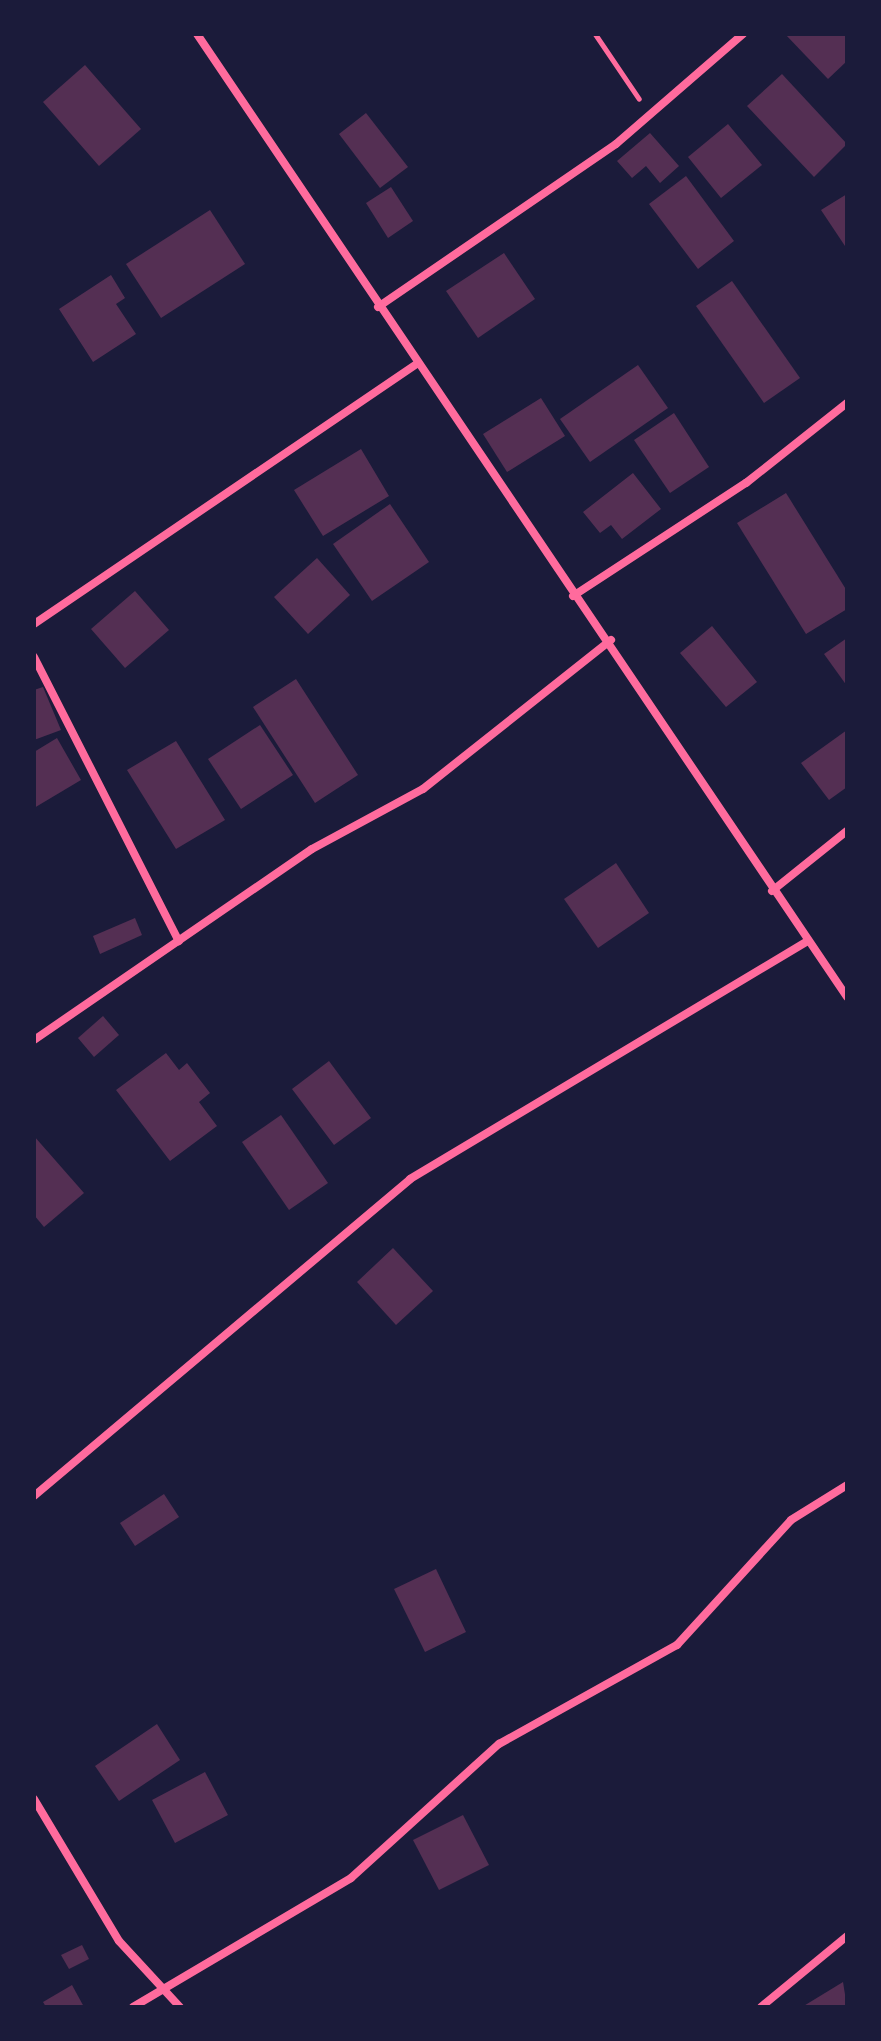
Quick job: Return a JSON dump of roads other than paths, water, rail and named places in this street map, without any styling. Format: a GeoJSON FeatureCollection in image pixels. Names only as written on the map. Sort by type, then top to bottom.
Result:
{"type":"FeatureCollection","features":[{"type":"Feature","properties":{"kind":"street"},"geometry":{"type":"LineString","coordinates":[[197,34],[573,596],[611,640],[772,891],[847,997]]}},
{"type":"Feature","properties":{"kind":"street"},"geometry":{"type":"LineString","coordinates":[[378,307],[651,117],[743,34]]}},
{"type":"Feature","properties":{"kind":"street"},"geometry":{"type":"LineString","coordinates":[[34,624],[417,364]]}},
{"type":"Feature","properties":{"kind":"street"},"geometry":{"type":"LineString","coordinates":[[573,596],[746,483],[847,403]]}},
{"type":"Feature","properties":{"kind":"street"},"geometry":{"type":"LineString","coordinates":[[34,1040],[312,849],[423,789],[611,640]]}},
{"type":"Feature","properties":{"kind":"street"},"geometry":{"type":"LineString","coordinates":[[34,657],[179,941]]}},
{"type":"Feature","properties":{"kind":"street"},"geometry":{"type":"LineString","coordinates":[[772,891],[847,831]]}},
{"type":"Feature","properties":{"kind":"street"},"geometry":{"type":"LineString","coordinates":[[34,1496],[410,1179],[807,941]]}},
{"type":"Feature","properties":{"kind":"street"},"geometry":{"type":"LineString","coordinates":[[133,2007],[160,1985],[351,1878],[499,1744],[677,1645],[791,1520],[847,1485]]}},
{"type":"Feature","properties":{"kind":"street"},"geometry":{"type":"LineString","coordinates":[[34,1799],[119,1941],[180,2007]]}},
{"type":"Feature","properties":{"kind":"street"},"geometry":{"type":"LineString","coordinates":[[761,2007],[847,1936]]}}]}
